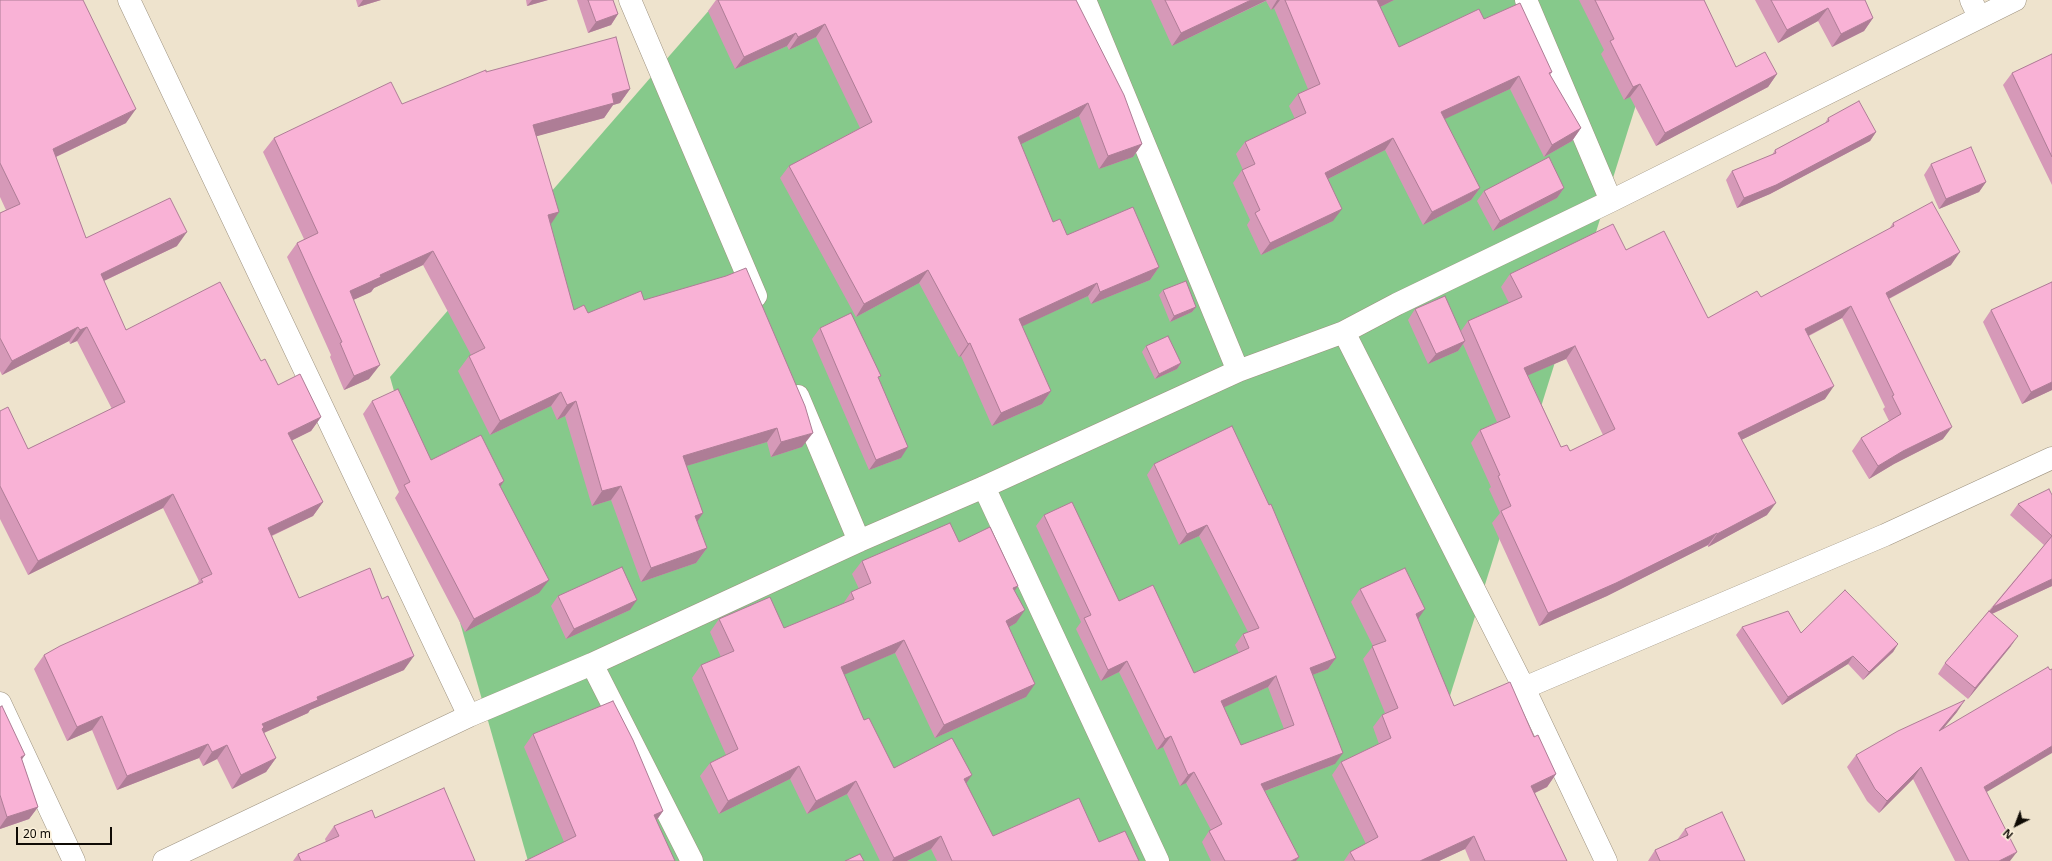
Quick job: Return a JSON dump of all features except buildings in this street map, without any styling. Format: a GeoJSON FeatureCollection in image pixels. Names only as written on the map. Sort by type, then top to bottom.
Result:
{"type":"FeatureCollection","features":[{"type":"Feature","properties":{"kind":"street"},"geometry":{"type":"LineString","coordinates":[[129,0],[469,716]]}},
{"type":"Feature","properties":{"kind":"street"},"geometry":{"type":"LineString","coordinates":[[630,0],[763,314]]}},
{"type":"Feature","properties":{"kind":"street"},"geometry":{"type":"LineString","coordinates":[[1085,0],[1238,371]]}},
{"type":"Feature","properties":{"kind":"street"},"geometry":{"type":"LineString","coordinates":[[1526,0],[1611,201]]}},
{"type":"Feature","properties":{"kind":"street"},"geometry":{"type":"LineString","coordinates":[[164,861],[469,716],[592,664],[859,541],[984,487],[1238,371],[1344,332],[1397,304],[1611,201],[1975,9],[2015,0]]}},
{"type":"Feature","properties":{"kind":"street"},"geometry":{"type":"LineString","coordinates":[[1344,332],[1524,688],[1606,861]]}},
{"type":"Feature","properties":{"kind":"street"},"geometry":{"type":"LineString","coordinates":[[791,380],[859,541]]}},
{"type":"Feature","properties":{"kind":"street"},"geometry":{"type":"LineString","coordinates":[[1524,688],[1877,538],[2052,458]]}},
{"type":"Feature","properties":{"kind":"street"},"geometry":{"type":"LineString","coordinates":[[984,487],[1158,861]]}},
{"type":"Feature","properties":{"kind":"street"},"geometry":{"type":"LineString","coordinates":[[592,664],[692,861]]}},
{"type":"Feature","properties":{"kind":"street"},"geometry":{"type":"LineString","coordinates":[[0,704],[74,861]]}},
{"type":"Feature","properties":{"kind":"green space"},"geometry":{"type":"Polygon","coordinates":[[[718,0],[1669,0],[1398,861],[528,861],[390,377],[718,0]]]}}]}
